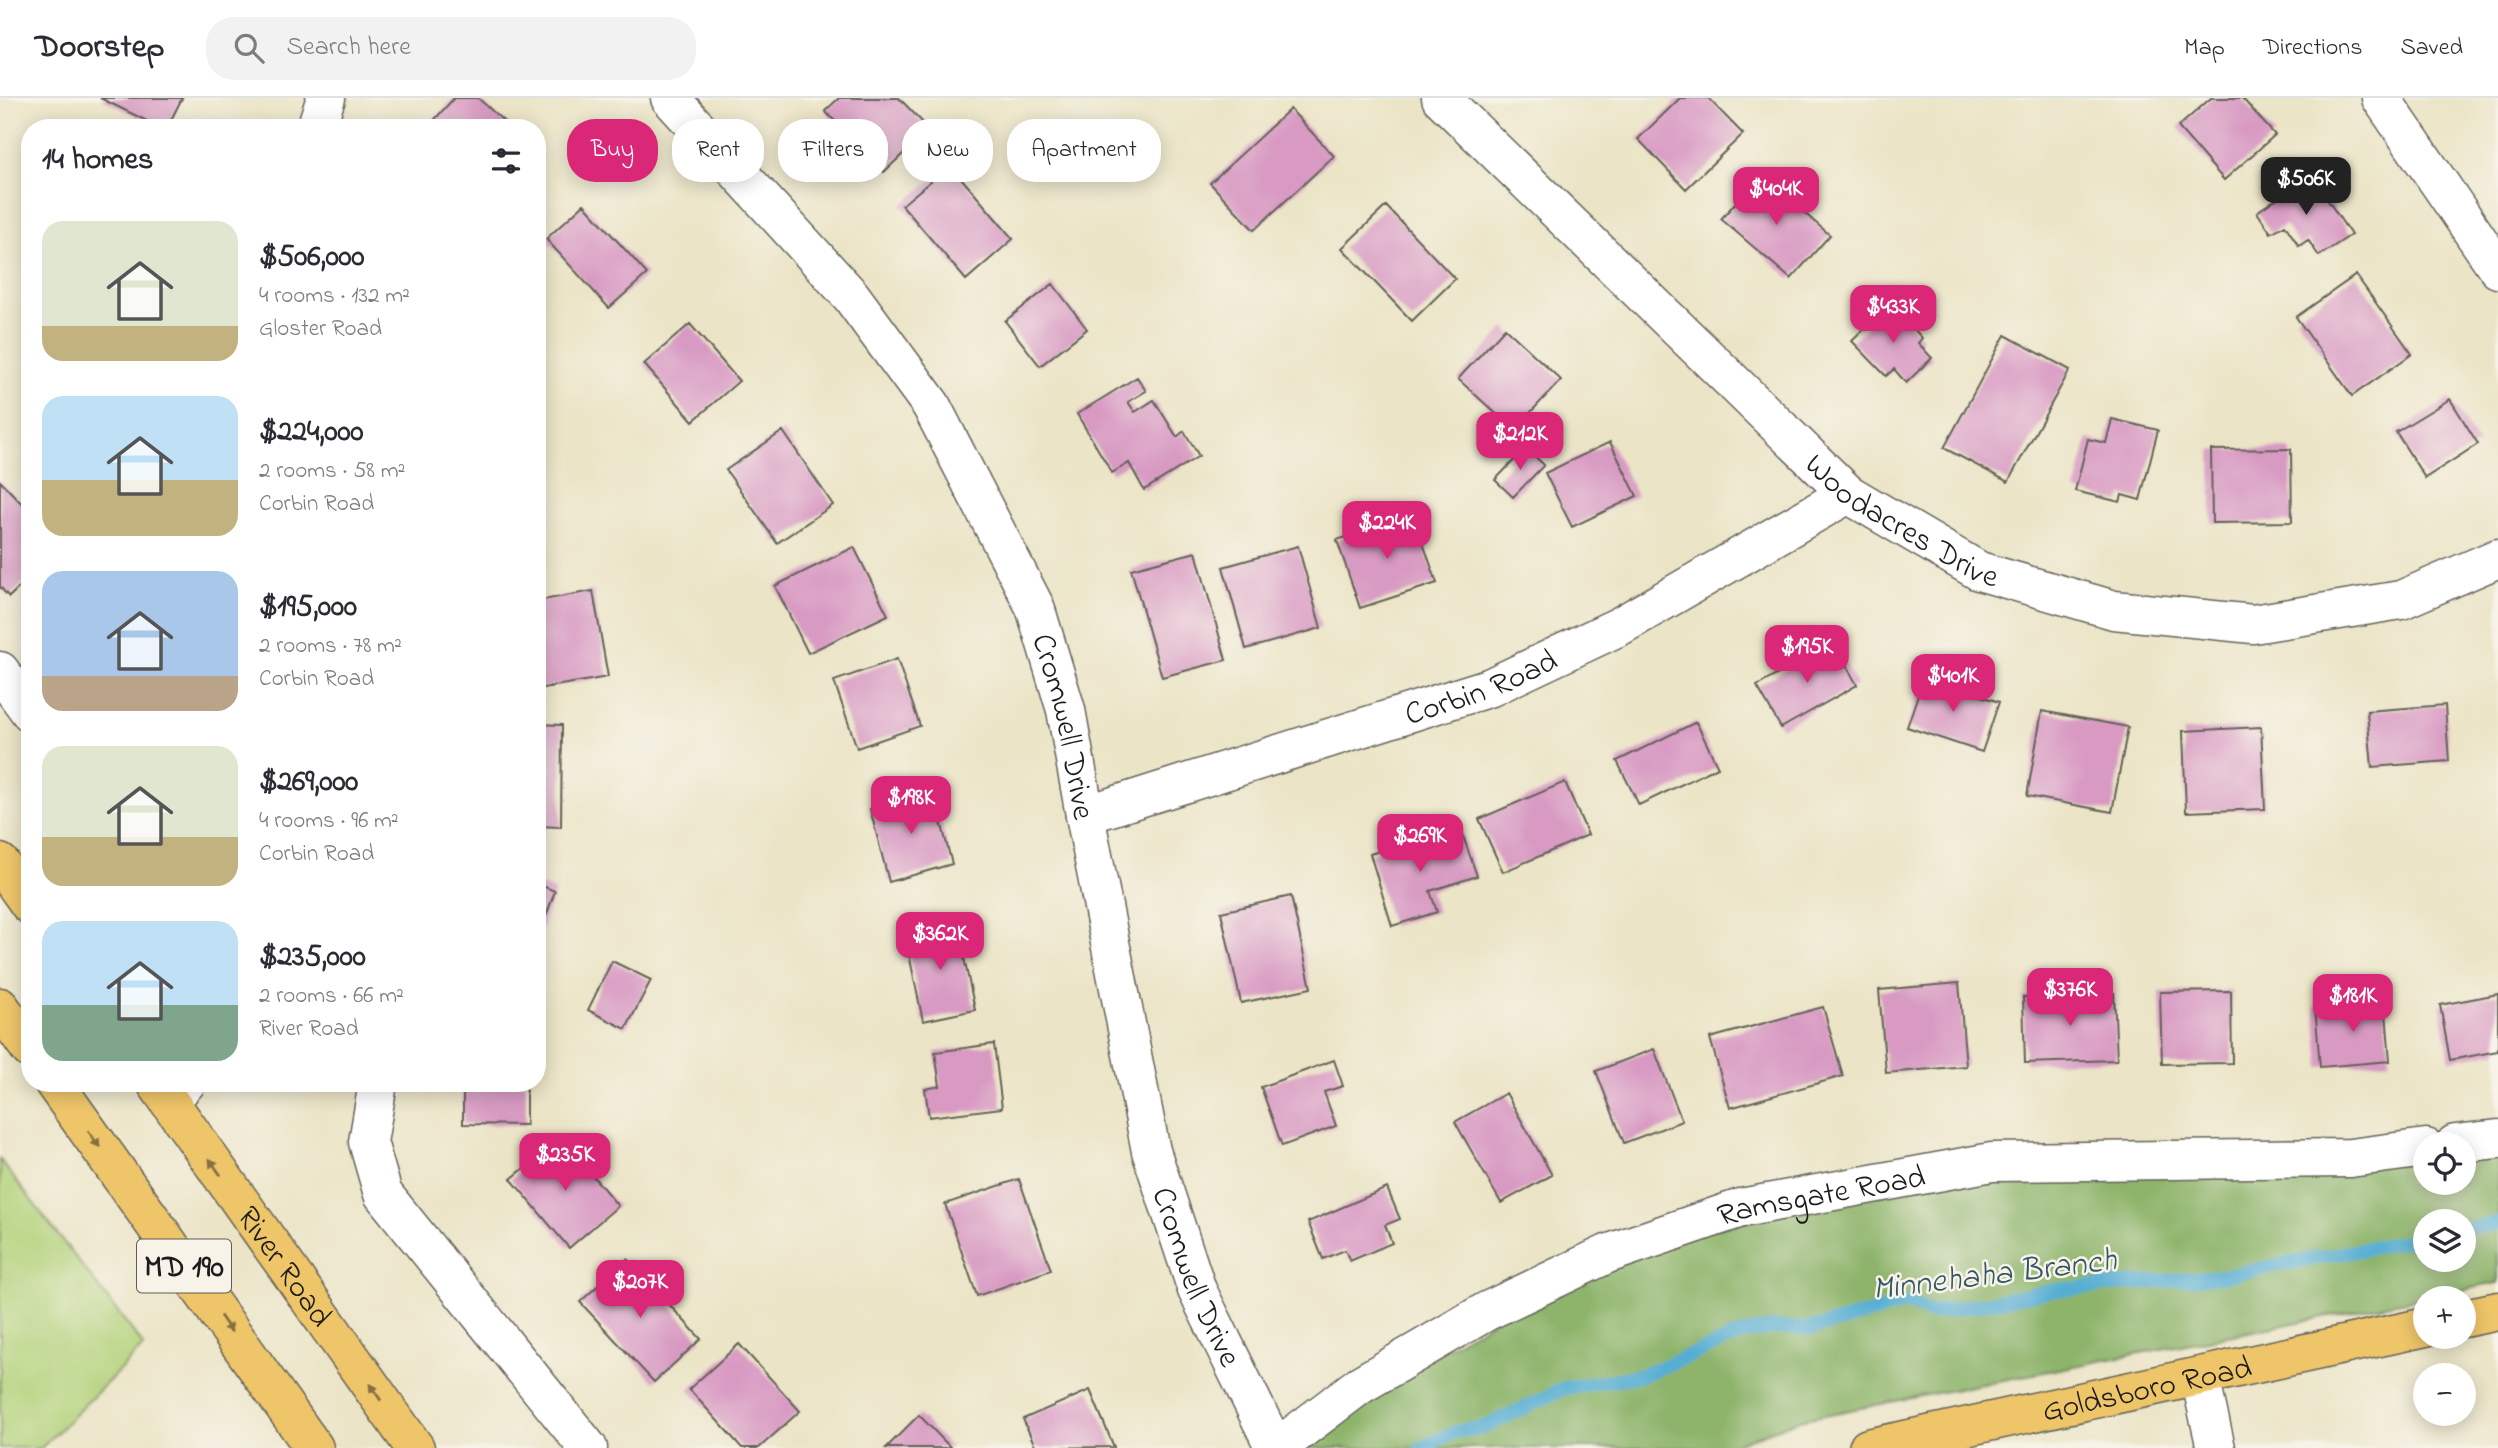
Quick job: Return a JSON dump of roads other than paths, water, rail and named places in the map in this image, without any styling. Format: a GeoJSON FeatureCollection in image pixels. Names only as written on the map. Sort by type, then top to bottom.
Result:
{"type":"FeatureCollection","features":[{"type":"Feature","properties":{"kind":"main road"},"geometry":{"type":"LineString","coordinates":[[0,863],[21,892]]}},
{"type":"Feature","properties":{"kind":"main road"},"geometry":{"type":"LineString","coordinates":[[0,1007],[21,1036]]}},
{"type":"Feature","properties":{"kind":"main road","name":"MD 190"},"geometry":{"type":"LineString","coordinates":[[60,1092],[314,1448]]}},
{"type":"Feature","properties":{"kind":"main road","name":"River Road"},"geometry":{"type":"LineString","coordinates":[[172,1092],[415,1448]]}},
{"type":"Feature","properties":{"kind":"main road"},"geometry":{"type":"LineString","coordinates":[[2476,1316],[2498,1311]]}},
{"type":"Feature","properties":{"kind":"main road","name":"Goldsboro Road"},"geometry":{"type":"LineString","coordinates":[[1868,1448],[2413,1330]]}},
{"type":"Feature","properties":{"kind":"street"},"geometry":{"type":"LineString","coordinates":[[319,119],[326,98]]}},
{"type":"Feature","properties":{"kind":"street","name":"Cromwell Drive"},"geometry":{"type":"LineString","coordinates":[[670,98],[851,296],[931,405],[1035,607],[1066,710],[1084,815],[1151,1152],[1197,1290],[1276,1448]]}},
{"type":"Feature","properties":{"kind":"street","name":"Woodacres Drive"},"geometry":{"type":"LineString","coordinates":[[1441,98],[1848,494],[1979,570],[2113,610],[2253,624],[2401,600],[2498,558]]}},
{"type":"Feature","properties":{"kind":"street"},"geometry":{"type":"LineString","coordinates":[[2381,98],[2498,270]]}},
{"type":"Feature","properties":{"kind":"street","name":"Corbin Road"},"geometry":{"type":"LineString","coordinates":[[1084,815],[1490,687],[1620,626],[1848,494]]}},
{"type":"Feature","properties":{"kind":"street"},"geometry":{"type":"LineString","coordinates":[[0,671],[21,700]]}},
{"type":"Feature","properties":{"kind":"street"},"geometry":{"type":"LineString","coordinates":[[376,1092],[368,1142],[383,1194],[589,1448]]}},
{"type":"Feature","properties":{"kind":"street"},"geometry":{"type":"LineString","coordinates":[[2476,1142],[2498,1139]]}},
{"type":"Feature","properties":{"kind":"street","name":"Ramsgate Road"},"geometry":{"type":"LineString","coordinates":[[1276,1448],[1360,1385],[1487,1311],[1607,1254],[1741,1208],[1992,1162],[2350,1158],[2413,1150]]}},
{"type":"Feature","properties":{"kind":"street"},"geometry":{"type":"LineString","coordinates":[[2200,1377],[2216,1448]]}},
{"type":"Feature","properties":{"kind":"waterway","name":"Minnehaha Branch"},"geometry":{"type":"LineString","coordinates":[[2476,1227],[2498,1223]]}},
{"type":"Feature","properties":{"kind":"waterway","name":"Minnehaha Branch"},"geometry":{"type":"LineString","coordinates":[[1421,1448],[1457,1431],[1483,1428],[1565,1388],[1642,1375],[1742,1334],[1771,1328],[1812,1329],[1908,1303],[1931,1313],[2055,1290],[2223,1276],[2413,1239]]}}]}
